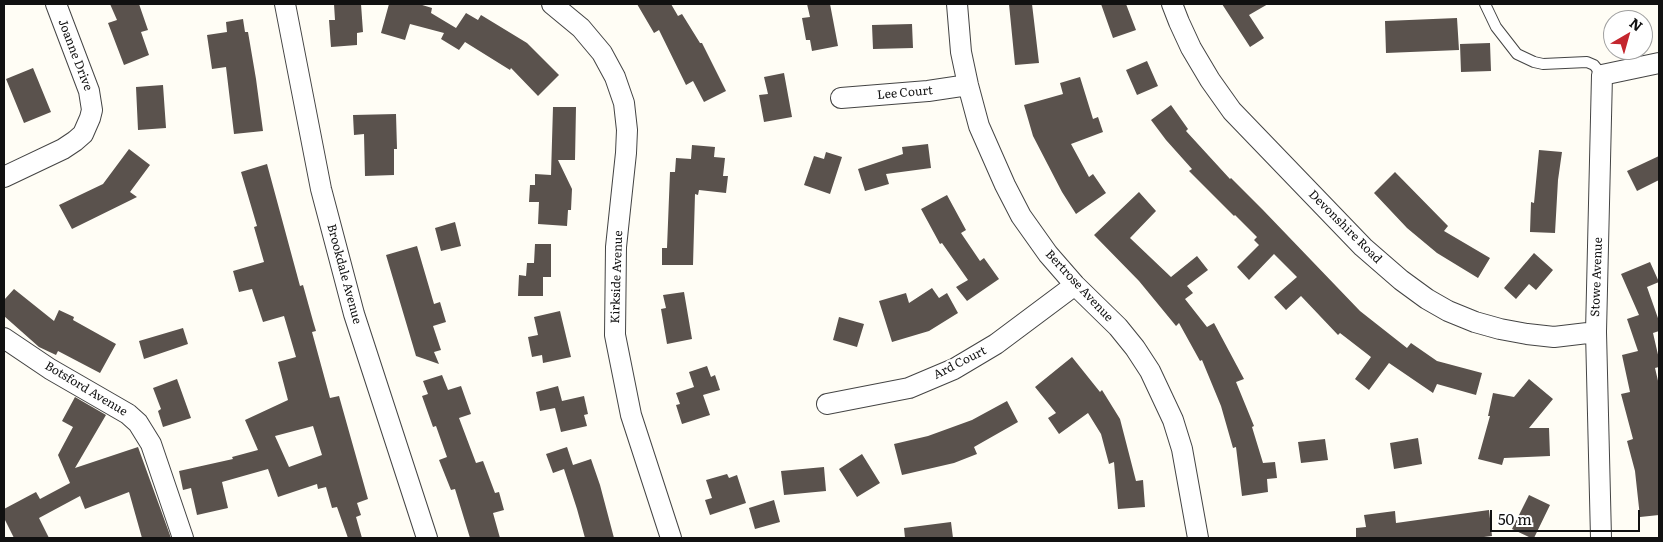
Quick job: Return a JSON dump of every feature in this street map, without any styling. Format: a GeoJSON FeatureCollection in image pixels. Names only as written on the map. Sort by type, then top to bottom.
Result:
{"type":"FeatureCollection","features":[{"type":"Feature","properties":{"kind":"street","name":"Joanne Drive"},"geometry":{"type":"LineString","coordinates":[[4,177],[63,149],[75,141],[83,134],[90,118],[92,110],[89,91],[56,4]]}},
{"type":"Feature","properties":{"kind":"street","name":"Brookdale Avenue"},"geometry":{"type":"LineString","coordinates":[[285,4],[321,188],[354,314],[426,538]]}},
{"type":"Feature","properties":{"kind":"street","name":"Kirkside Avenue"},"geometry":{"type":"LineString","coordinates":[[552,4],[581,28],[602,53],[615,77],[624,103],[627,130],[616,247],[615,335],[631,415],[671,538]]}},
{"type":"Feature","properties":{"kind":"street","name":"Bertrose Avenue"},"geometry":{"type":"LineString","coordinates":[[958,4],[961,52],[968,85],[979,126],[1005,185],[1021,216],[1048,254],[1118,327],[1150,372],[1173,420],[1182,449],[1198,538]]}},
{"type":"Feature","properties":{"kind":"street","name":"Devonshire Road"},"geometry":{"type":"LineString","coordinates":[[1172,4],[1178,22],[1191,48],[1210,80],[1232,111],[1363,247],[1401,280],[1427,299],[1448,311],[1500,330],[1554,337],[1596,332]]}},
{"type":"Feature","properties":{"kind":"street"},"geometry":{"type":"LineString","coordinates":[[1602,75],[1659,63]]}},
{"type":"Feature","properties":{"kind":"street","name":"Stowe Avenue"},"geometry":{"type":"LineString","coordinates":[[1600,538],[1596,332],[1602,75]]}},
{"type":"Feature","properties":{"kind":"street","name":"Lee Court"},"geometry":{"type":"LineString","coordinates":[[840,98],[928,91],[968,85]]}},
{"type":"Feature","properties":{"kind":"street","name":"Ard Court"},"geometry":{"type":"LineString","coordinates":[[826,404],[909,388],[954,369],[996,344],[1076,285]]}},
{"type":"Feature","properties":{"kind":"street","name":"Botsford Avenue"},"geometry":{"type":"LineString","coordinates":[[4,338],[50,369],[128,414],[138,423],[151,444],[183,538]]}},
{"type":"Feature","properties":{"kind":"lane"},"geometry":{"type":"LineString","coordinates":[[1485,4],[1496,27],[1517,54],[1543,64],[1587,62],[1594,65],[1602,75]]}},
{"type":"Feature","properties":{"kind":"building"},"geometry":{"type":"Polygon","coordinates":[[[110,4],[139,4],[148,30],[141,32],[149,55],[124,65],[108,23],[117,20],[110,4]]]}},
{"type":"Feature","properties":{"kind":"building"},"geometry":{"type":"Polygon","coordinates":[[[334,4],[361,4],[363,32],[357,33],[357,45],[331,47],[329,20],[335,20],[334,4]]]}},
{"type":"Feature","properties":{"kind":"building"},"geometry":{"type":"Polygon","coordinates":[[[389,4],[419,4],[432,8],[431,13],[456,28],[466,13],[478,20],[481,15],[527,43],[559,75],[538,96],[511,68],[510,70],[465,42],[459,50],[441,39],[444,33],[410,24],[405,40],[381,33],[389,4]]]}},
{"type":"Feature","properties":{"kind":"building"},"geometry":{"type":"Polygon","coordinates":[[[637,4],[671,4],[678,16],[682,14],[700,43],[702,43],[726,91],[704,102],[693,81],[686,85],[659,30],[654,33],[637,4]]]}},
{"type":"Feature","properties":{"kind":"building"},"geometry":{"type":"Polygon","coordinates":[[[807,4],[830,4],[838,46],[812,51],[810,40],[806,40],[802,18],[810,17],[807,4]]]}},
{"type":"Feature","properties":{"kind":"building"},"geometry":{"type":"Polygon","coordinates":[[[1009,4],[1032,4],[1039,63],[1015,65],[1009,4]]]}},
{"type":"Feature","properties":{"kind":"building"},"geometry":{"type":"Polygon","coordinates":[[[1101,4],[1126,4],[1136,30],[1113,38],[1101,4]]]}},
{"type":"Feature","properties":{"kind":"building"},"geometry":{"type":"Polygon","coordinates":[[[1222,4],[1268,4],[1249,15],[1264,38],[1250,47],[1222,4]]]}},
{"type":"Feature","properties":{"kind":"building"},"geometry":{"type":"Polygon","coordinates":[[[1457,18],[1459,50],[1386,53],[1385,21],[1457,18]]]}},
{"type":"Feature","properties":{"kind":"building"},"geometry":{"type":"Polygon","coordinates":[[[243,19],[245,32],[248,32],[263,131],[234,134],[226,67],[212,69],[207,35],[227,32],[226,22],[243,19]]]}},
{"type":"Feature","properties":{"kind":"building"},"geometry":{"type":"Polygon","coordinates":[[[912,24],[913,48],[873,49],[872,25],[912,24]]]}},
{"type":"Feature","properties":{"kind":"building"},"geometry":{"type":"Polygon","coordinates":[[[1490,43],[1491,71],[1461,72],[1460,44],[1490,43]]]}},
{"type":"Feature","properties":{"kind":"building"},"geometry":{"type":"Polygon","coordinates":[[[1147,61],[1158,86],[1137,95],[1126,70],[1147,61]]]}},
{"type":"Feature","properties":{"kind":"building"},"geometry":{"type":"Polygon","coordinates":[[[33,68],[51,112],[24,123],[6,79],[33,68]]]}},
{"type":"Feature","properties":{"kind":"building"},"geometry":{"type":"Polygon","coordinates":[[[784,73],[792,117],[764,122],[759,95],[768,94],[764,77],[784,73]]]}},
{"type":"Feature","properties":{"kind":"building"},"geometry":{"type":"Polygon","coordinates":[[[1080,77],[1093,119],[1098,117],[1103,132],[1071,144],[1089,177],[1093,174],[1106,193],[1076,214],[1062,192],[1033,136],[1024,105],[1063,94],[1060,83],[1080,77]]]}},
{"type":"Feature","properties":{"kind":"building"},"geometry":{"type":"Polygon","coordinates":[[[163,85],[166,128],[138,130],[136,87],[163,85]]]}},
{"type":"Feature","properties":{"kind":"building"},"geometry":{"type":"Polygon","coordinates":[[[1171,105],[1188,129],[1186,131],[1230,179],[1263,210],[1360,311],[1407,348],[1411,343],[1437,361],[1482,373],[1476,395],[1437,384],[1433,393],[1389,363],[1369,390],[1355,379],[1371,357],[1340,333],[1338,335],[1301,296],[1286,310],[1274,297],[1297,277],[1274,254],[1249,280],[1237,267],[1259,245],[1254,240],[1257,237],[1189,171],[1192,169],[1151,120],[1171,105]]]}},
{"type":"Feature","properties":{"kind":"building"},"geometry":{"type":"Polygon","coordinates":[[[553,107],[576,107],[575,160],[558,160],[572,189],[571,210],[568,210],[567,226],[538,224],[539,202],[529,202],[530,185],[535,185],[535,174],[551,175],[553,107]]]}},
{"type":"Feature","properties":{"kind":"building"},"geometry":{"type":"Polygon","coordinates":[[[396,114],[397,149],[394,149],[394,175],[365,176],[364,134],[354,135],[353,115],[396,114]]]}},
{"type":"Feature","properties":{"kind":"building"},"geometry":{"type":"Polygon","coordinates":[[[928,144],[931,168],[886,174],[889,184],[865,191],[858,169],[903,154],[902,147],[928,144]]]}},
{"type":"Feature","properties":{"kind":"building"},"geometry":{"type":"Polygon","coordinates":[[[692,145],[715,147],[714,157],[725,158],[723,176],[728,176],[726,193],[699,190],[698,195],[695,194],[693,265],[662,265],[662,248],[667,248],[670,172],[675,172],[676,158],[691,159],[692,145]]]}},
{"type":"Feature","properties":{"kind":"building"},"geometry":{"type":"Polygon","coordinates":[[[129,149],[150,165],[130,192],[137,197],[72,229],[59,205],[103,184],[129,149]]]}},
{"type":"Feature","properties":{"kind":"building"},"geometry":{"type":"Polygon","coordinates":[[[1539,150],[1562,152],[1558,180],[1555,233],[1530,232],[1531,202],[1534,203],[1539,150]]]}},
{"type":"Feature","properties":{"kind":"building"},"geometry":{"type":"Polygon","coordinates":[[[826,152],[842,157],[830,194],[804,185],[814,156],[824,159],[826,152]]]}},
{"type":"Feature","properties":{"kind":"building"},"geometry":{"type":"Polygon","coordinates":[[[1659,156],[1659,180],[1637,191],[1627,171],[1659,156]]]}},
{"type":"Feature","properties":{"kind":"building"},"geometry":{"type":"Polygon","coordinates":[[[267,164],[300,286],[303,285],[316,331],[312,332],[330,398],[339,396],[368,499],[357,503],[361,515],[356,517],[362,538],[348,538],[337,507],[332,508],[326,487],[318,489],[317,484],[278,497],[268,469],[222,482],[228,508],[197,515],[191,488],[183,490],[179,471],[233,459],[232,457],[258,450],[245,420],[288,400],[278,362],[296,357],[284,316],[263,322],[252,289],[239,292],[233,271],[264,262],[254,227],[257,226],[241,172],[267,164]],[[313,426],[275,436],[289,467],[322,455],[313,426]]]}},
{"type":"Feature","properties":{"kind":"building"},"geometry":{"type":"Polygon","coordinates":[[[1395,172],[1448,226],[1444,231],[1490,258],[1478,278],[1437,253],[1407,228],[1374,193],[1395,172]]]}},
{"type":"Feature","properties":{"kind":"building"},"geometry":{"type":"Polygon","coordinates":[[[1139,192],[1156,211],[1130,238],[1171,277],[1197,256],[1208,270],[1187,286],[1193,293],[1185,299],[1207,327],[1214,323],[1244,379],[1236,382],[1254,426],[1252,427],[1263,463],[1275,462],[1277,478],[1267,479],[1268,492],[1242,496],[1236,447],[1233,448],[1221,406],[1202,360],[1200,361],[1179,323],[1176,326],[1139,281],[1094,235],[1139,192]]]}},
{"type":"Feature","properties":{"kind":"building"},"geometry":{"type":"Polygon","coordinates":[[[947,195],[966,230],[961,233],[980,261],[984,258],[999,279],[967,301],[956,287],[968,280],[942,243],[940,244],[921,209],[947,195]]]}},
{"type":"Feature","properties":{"kind":"building"},"geometry":{"type":"Polygon","coordinates":[[[455,222],[461,246],[441,251],[435,228],[455,222]]]}},
{"type":"Feature","properties":{"kind":"building"},"geometry":{"type":"Polygon","coordinates":[[[535,244],[551,244],[551,277],[543,277],[543,296],[518,296],[519,275],[526,276],[527,263],[534,263],[535,244]]]}},
{"type":"Feature","properties":{"kind":"building"},"geometry":{"type":"Polygon","coordinates":[[[417,246],[434,304],[440,302],[446,322],[433,326],[441,350],[434,352],[439,364],[416,356],[386,255],[417,246]]]}},
{"type":"Feature","properties":{"kind":"building"},"geometry":{"type":"Polygon","coordinates":[[[1534,253],[1553,270],[1536,290],[1529,284],[1516,299],[1504,288],[1534,253]]]}},
{"type":"Feature","properties":{"kind":"building"},"geometry":{"type":"Polygon","coordinates":[[[1650,262],[1659,282],[1647,287],[1659,321],[1659,331],[1653,333],[1659,359],[1659,367],[1655,368],[1659,385],[1659,515],[1640,517],[1635,471],[1627,441],[1633,439],[1621,394],[1630,392],[1622,355],[1638,351],[1627,319],[1639,315],[1621,274],[1650,262]]]}},
{"type":"Feature","properties":{"kind":"building"},"geometry":{"type":"Polygon","coordinates":[[[932,288],[939,298],[947,293],[958,313],[929,331],[892,342],[879,301],[906,293],[909,303],[932,288]]]}},
{"type":"Feature","properties":{"kind":"building"},"geometry":{"type":"Polygon","coordinates":[[[14,289],[54,321],[59,310],[74,317],[73,320],[116,344],[100,373],[58,351],[56,355],[39,347],[4,316],[4,300],[14,289]]]}},
{"type":"Feature","properties":{"kind":"building"},"geometry":{"type":"Polygon","coordinates":[[[684,292],[692,339],[667,344],[661,309],[666,308],[663,295],[684,292]]]}},
{"type":"Feature","properties":{"kind":"building"},"geometry":{"type":"Polygon","coordinates":[[[560,311],[571,357],[543,363],[542,355],[532,357],[528,337],[538,335],[534,317],[560,311]]]}},
{"type":"Feature","properties":{"kind":"building"},"geometry":{"type":"Polygon","coordinates":[[[839,317],[864,324],[857,347],[833,340],[839,317]]]}},
{"type":"Feature","properties":{"kind":"building"},"geometry":{"type":"Polygon","coordinates":[[[183,328],[188,344],[144,359],[139,341],[183,328]]]}},
{"type":"Feature","properties":{"kind":"building"},"geometry":{"type":"Polygon","coordinates":[[[1072,357],[1100,392],[1102,390],[1120,419],[1136,481],[1143,480],[1145,507],[1118,509],[1114,462],[1109,464],[1101,434],[1088,413],[1059,434],[1048,418],[1056,413],[1035,387],[1072,357]]]}},
{"type":"Feature","properties":{"kind":"building"},"geometry":{"type":"Polygon","coordinates":[[[707,366],[711,377],[715,375],[720,390],[703,395],[710,415],[682,424],[676,405],[680,404],[676,393],[694,387],[689,372],[707,366]]]}},
{"type":"Feature","properties":{"kind":"building"},"geometry":{"type":"Polygon","coordinates":[[[442,375],[448,390],[461,386],[471,414],[459,418],[476,463],[483,461],[495,493],[499,492],[504,510],[493,513],[500,538],[470,538],[455,489],[451,490],[439,460],[447,457],[436,426],[433,427],[422,396],[428,394],[423,381],[442,375]]]}},
{"type":"Feature","properties":{"kind":"building"},"geometry":{"type":"Polygon","coordinates":[[[177,379],[191,418],[163,427],[158,411],[161,409],[153,388],[177,379]]]}},
{"type":"Feature","properties":{"kind":"building"},"geometry":{"type":"Polygon","coordinates":[[[1529,379],[1553,399],[1529,428],[1549,428],[1550,456],[1504,458],[1502,465],[1478,459],[1490,416],[1488,416],[1493,393],[1514,397],[1529,379]]]}},
{"type":"Feature","properties":{"kind":"building"},"geometry":{"type":"Polygon","coordinates":[[[558,386],[562,401],[584,396],[588,414],[584,415],[587,426],[561,432],[555,408],[540,411],[536,392],[558,386]]]}},
{"type":"Feature","properties":{"kind":"building"},"geometry":{"type":"Polygon","coordinates":[[[75,397],[106,415],[75,468],[138,447],[171,538],[142,538],[129,492],[85,509],[80,496],[39,518],[49,538],[14,538],[4,518],[4,509],[36,492],[40,499],[70,483],[58,455],[73,427],[62,421],[75,397]]]}},
{"type":"Feature","properties":{"kind":"building"},"geometry":{"type":"Polygon","coordinates":[[[1007,401],[1018,422],[974,447],[977,454],[954,463],[902,475],[894,444],[928,436],[972,420],[1007,401]]]}},
{"type":"Feature","properties":{"kind":"building"},"geometry":{"type":"Polygon","coordinates":[[[1418,438],[1422,464],[1394,469],[1390,443],[1418,438]]]}},
{"type":"Feature","properties":{"kind":"building"},"geometry":{"type":"Polygon","coordinates":[[[1325,439],[1328,460],[1301,463],[1298,442],[1325,439]]]}},
{"type":"Feature","properties":{"kind":"building"},"geometry":{"type":"Polygon","coordinates":[[[567,447],[573,465],[591,459],[614,538],[585,538],[564,469],[553,473],[546,454],[567,447]]]}},
{"type":"Feature","properties":{"kind":"building"},"geometry":{"type":"Polygon","coordinates":[[[862,454],[880,483],[857,497],[839,469],[862,454]]]}},
{"type":"Feature","properties":{"kind":"building"},"geometry":{"type":"Polygon","coordinates":[[[824,467],[826,491],[784,495],[781,471],[824,467]]]}},
{"type":"Feature","properties":{"kind":"building"},"geometry":{"type":"Polygon","coordinates":[[[727,474],[729,478],[737,475],[746,503],[710,515],[705,500],[712,498],[706,480],[727,474]]]}},
{"type":"Feature","properties":{"kind":"building"},"geometry":{"type":"Polygon","coordinates":[[[1529,495],[1550,505],[1534,538],[1512,529],[1529,495]]]}},
{"type":"Feature","properties":{"kind":"building"},"geometry":{"type":"Polygon","coordinates":[[[774,500],[780,522],[755,529],[749,508],[774,500]]]}},
{"type":"Feature","properties":{"kind":"building"},"geometry":{"type":"Polygon","coordinates":[[[1489,510],[1492,536],[1476,538],[1356,538],[1356,528],[1366,527],[1364,515],[1395,511],[1396,523],[1489,510]]]}},
{"type":"Feature","properties":{"kind":"building"},"geometry":{"type":"Polygon","coordinates":[[[951,522],[953,538],[905,538],[904,528],[951,522]]]}}]}
